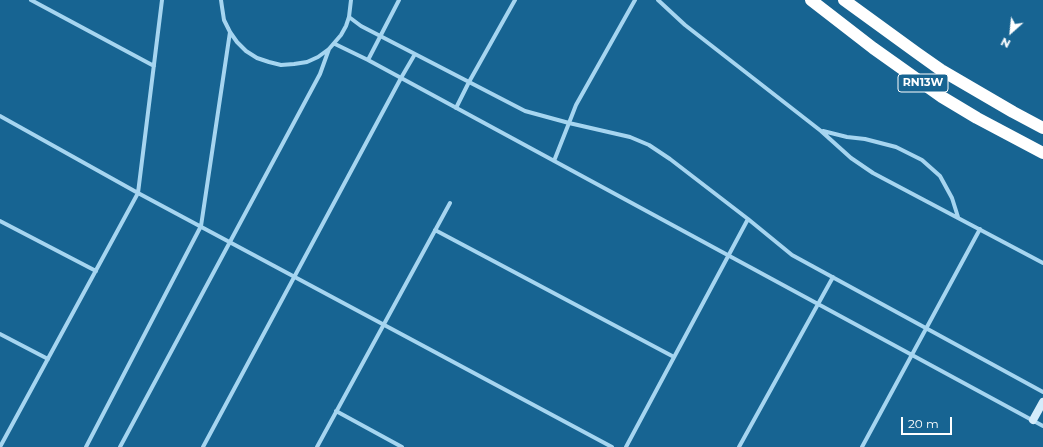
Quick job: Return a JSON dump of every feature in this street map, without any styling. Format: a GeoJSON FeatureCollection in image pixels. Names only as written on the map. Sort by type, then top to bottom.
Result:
{"type":"FeatureCollection","features":[{"type":"Feature","properties":{"kind":"highway","name":"RN13W"},"geometry":{"type":"LineString","coordinates":[[811,0],[873,48],[942,97],[977,118],[1043,153]]}},
{"type":"Feature","properties":{"kind":"highway","name":"RN13W"},"geometry":{"type":"LineString","coordinates":[[849,1],[917,53],[942,70],[1043,128]]}},
{"type":"Feature","properties":{"kind":"street"},"geometry":{"type":"LineString","coordinates":[[32,0],[154,66]]}},
{"type":"Feature","properties":{"kind":"street"},"geometry":{"type":"LineString","coordinates":[[0,447],[138,193],[162,0]]}},
{"type":"Feature","properties":{"kind":"street"},"geometry":{"type":"LineString","coordinates":[[221,0],[224,20],[237,42],[246,51],[263,60],[281,65],[306,62],[318,57],[335,44],[346,26],[349,17],[351,0]]}},
{"type":"Feature","properties":{"kind":"street"},"geometry":{"type":"LineString","coordinates":[[368,60],[399,0]]}},
{"type":"Feature","properties":{"kind":"street"},"geometry":{"type":"LineString","coordinates":[[456,108],[515,0]]}},
{"type":"Feature","properties":{"kind":"street"},"geometry":{"type":"LineString","coordinates":[[554,161],[576,106],[635,0]]}},
{"type":"Feature","properties":{"kind":"street"},"geometry":{"type":"LineString","coordinates":[[658,0],[685,25],[821,131],[851,158],[873,173],[1043,263]]}},
{"type":"Feature","properties":{"kind":"street"},"geometry":{"type":"LineString","coordinates":[[349,17],[361,26],[525,111],[570,124],[630,137],[649,145],[670,159],[792,255],[1043,392]]}},
{"type":"Feature","properties":{"kind":"street"},"geometry":{"type":"LineString","coordinates":[[86,447],[201,226],[230,32]]}},
{"type":"Feature","properties":{"kind":"street"},"geometry":{"type":"LineString","coordinates":[[335,44],[368,60],[1043,426]]}},
{"type":"Feature","properties":{"kind":"street"},"geometry":{"type":"LineString","coordinates":[[120,447],[320,74],[329,49]]}},
{"type":"Feature","properties":{"kind":"street"},"geometry":{"type":"LineString","coordinates":[[203,447],[415,54]]}},
{"type":"Feature","properties":{"kind":"street"},"geometry":{"type":"LineString","coordinates":[[0,116],[138,193],[612,447]]}},
{"type":"Feature","properties":{"kind":"street"},"geometry":{"type":"LineString","coordinates":[[821,131],[847,137],[865,139],[896,147],[922,160],[940,176],[952,198],[958,217]]}},
{"type":"Feature","properties":{"kind":"street"},"geometry":{"type":"LineString","coordinates":[[317,447],[450,203]]}},
{"type":"Feature","properties":{"kind":"street"},"geometry":{"type":"LineString","coordinates":[[626,447],[748,220]]}},
{"type":"Feature","properties":{"kind":"street"},"geometry":{"type":"LineString","coordinates":[[0,221],[96,271]]}},
{"type":"Feature","properties":{"kind":"street"},"geometry":{"type":"LineString","coordinates":[[862,447],[980,229]]}},
{"type":"Feature","properties":{"kind":"street"},"geometry":{"type":"LineString","coordinates":[[435,230],[674,356]]}},
{"type":"Feature","properties":{"kind":"street"},"geometry":{"type":"LineString","coordinates":[[739,447],[833,277]]}},
{"type":"Feature","properties":{"kind":"street"},"geometry":{"type":"LineString","coordinates":[[0,334],[48,359]]}},
{"type":"Feature","properties":{"kind":"street"},"geometry":{"type":"LineString","coordinates":[[1033,420],[1043,402]]}},
{"type":"Feature","properties":{"kind":"street"},"geometry":{"type":"LineString","coordinates":[[336,411],[402,447]]}}]}
